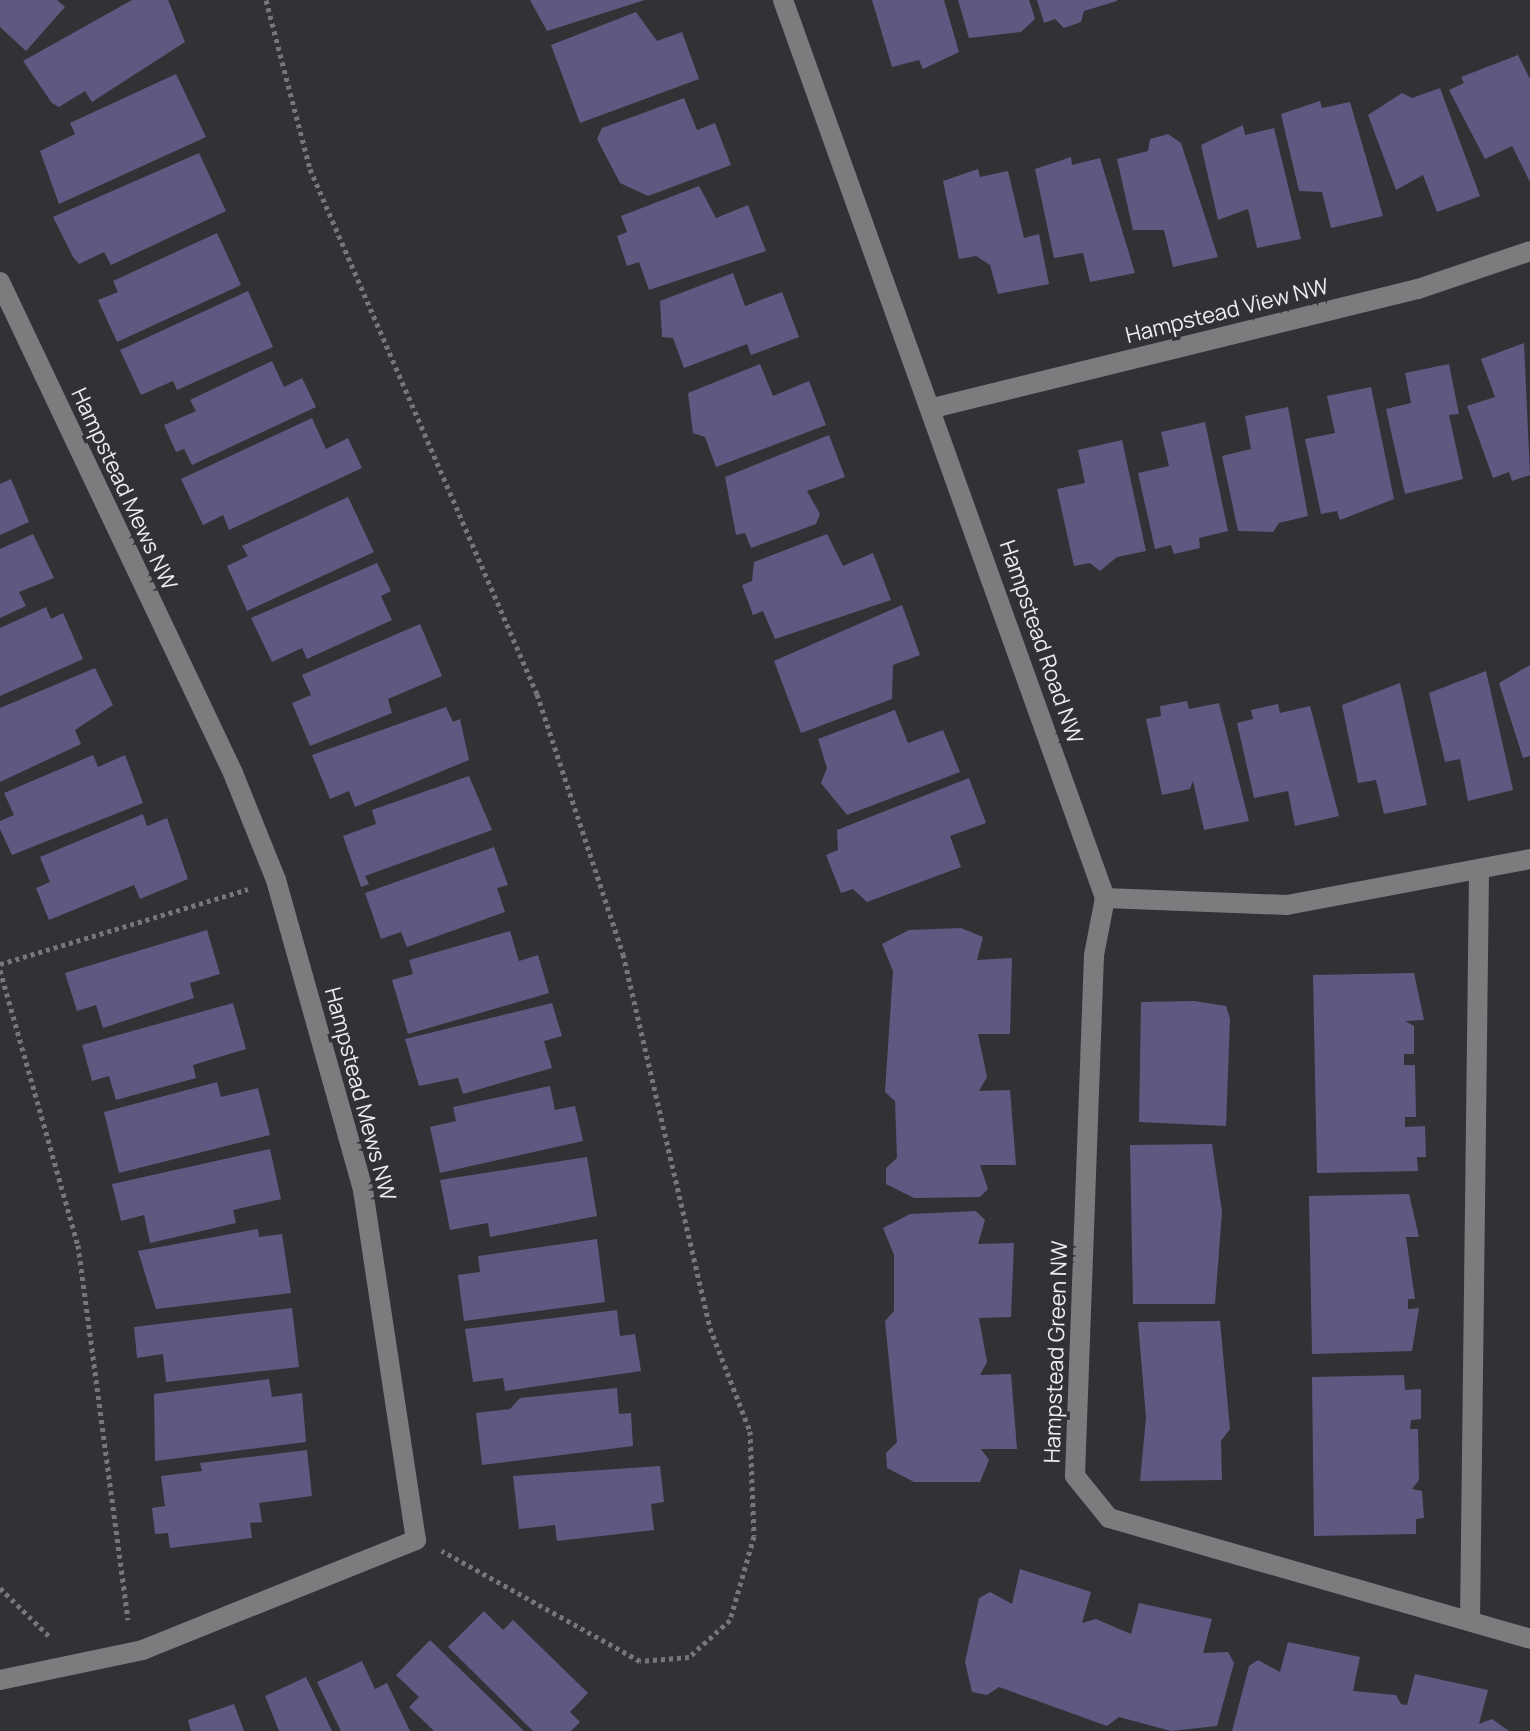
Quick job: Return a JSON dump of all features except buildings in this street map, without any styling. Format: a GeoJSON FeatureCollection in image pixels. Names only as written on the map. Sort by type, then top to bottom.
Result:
{"type":"FeatureCollection","features":[{"type":"Feature","properties":{"kind":"street","name":"Hampstead Road NW"},"geometry":{"type":"LineString","coordinates":[[783,0],[933,408],[1105,898]]}},
{"type":"Feature","properties":{"kind":"street","name":"Hampstead View NW"},"geometry":{"type":"LineString","coordinates":[[933,408],[1418,289],[1530,251]]}},
{"type":"Feature","properties":{"kind":"street","name":"Hampstead Mews NW"},"geometry":{"type":"LineString","coordinates":[[0,282],[233,773],[276,880],[363,1190],[416,1540]]}},
{"type":"Feature","properties":{"kind":"street"},"geometry":{"type":"LineString","coordinates":[[1105,898],[1287,905],[1479,873],[1530,859]]}},
{"type":"Feature","properties":{"kind":"street"},"geometry":{"type":"LineString","coordinates":[[1470,1621],[1479,873]]}},
{"type":"Feature","properties":{"kind":"street","name":"Hampstead Green NW"},"geometry":{"type":"LineString","coordinates":[[1105,898],[1094,955],[1075,1476],[1109,1518],[1530,1639]]}},
{"type":"Feature","properties":{"kind":"street"},"geometry":{"type":"LineString","coordinates":[[0,1680],[143,1650],[416,1540]]}},
{"type":"Feature","properties":{"kind":"path"},"geometry":{"type":"LineString","coordinates":[[266,0],[310,169],[537,694],[623,954],[710,1328],[750,1431],[754,1536],[730,1620],[689,1657],[640,1661],[416,1540]]}},
{"type":"Feature","properties":{"kind":"path"},"geometry":{"type":"LineString","coordinates":[[143,1650],[126,1613],[78,1245],[0,967],[276,880]]}},
{"type":"Feature","properties":{"kind":"path"},"geometry":{"type":"LineString","coordinates":[[0,1588],[51,1640]]}}]}
